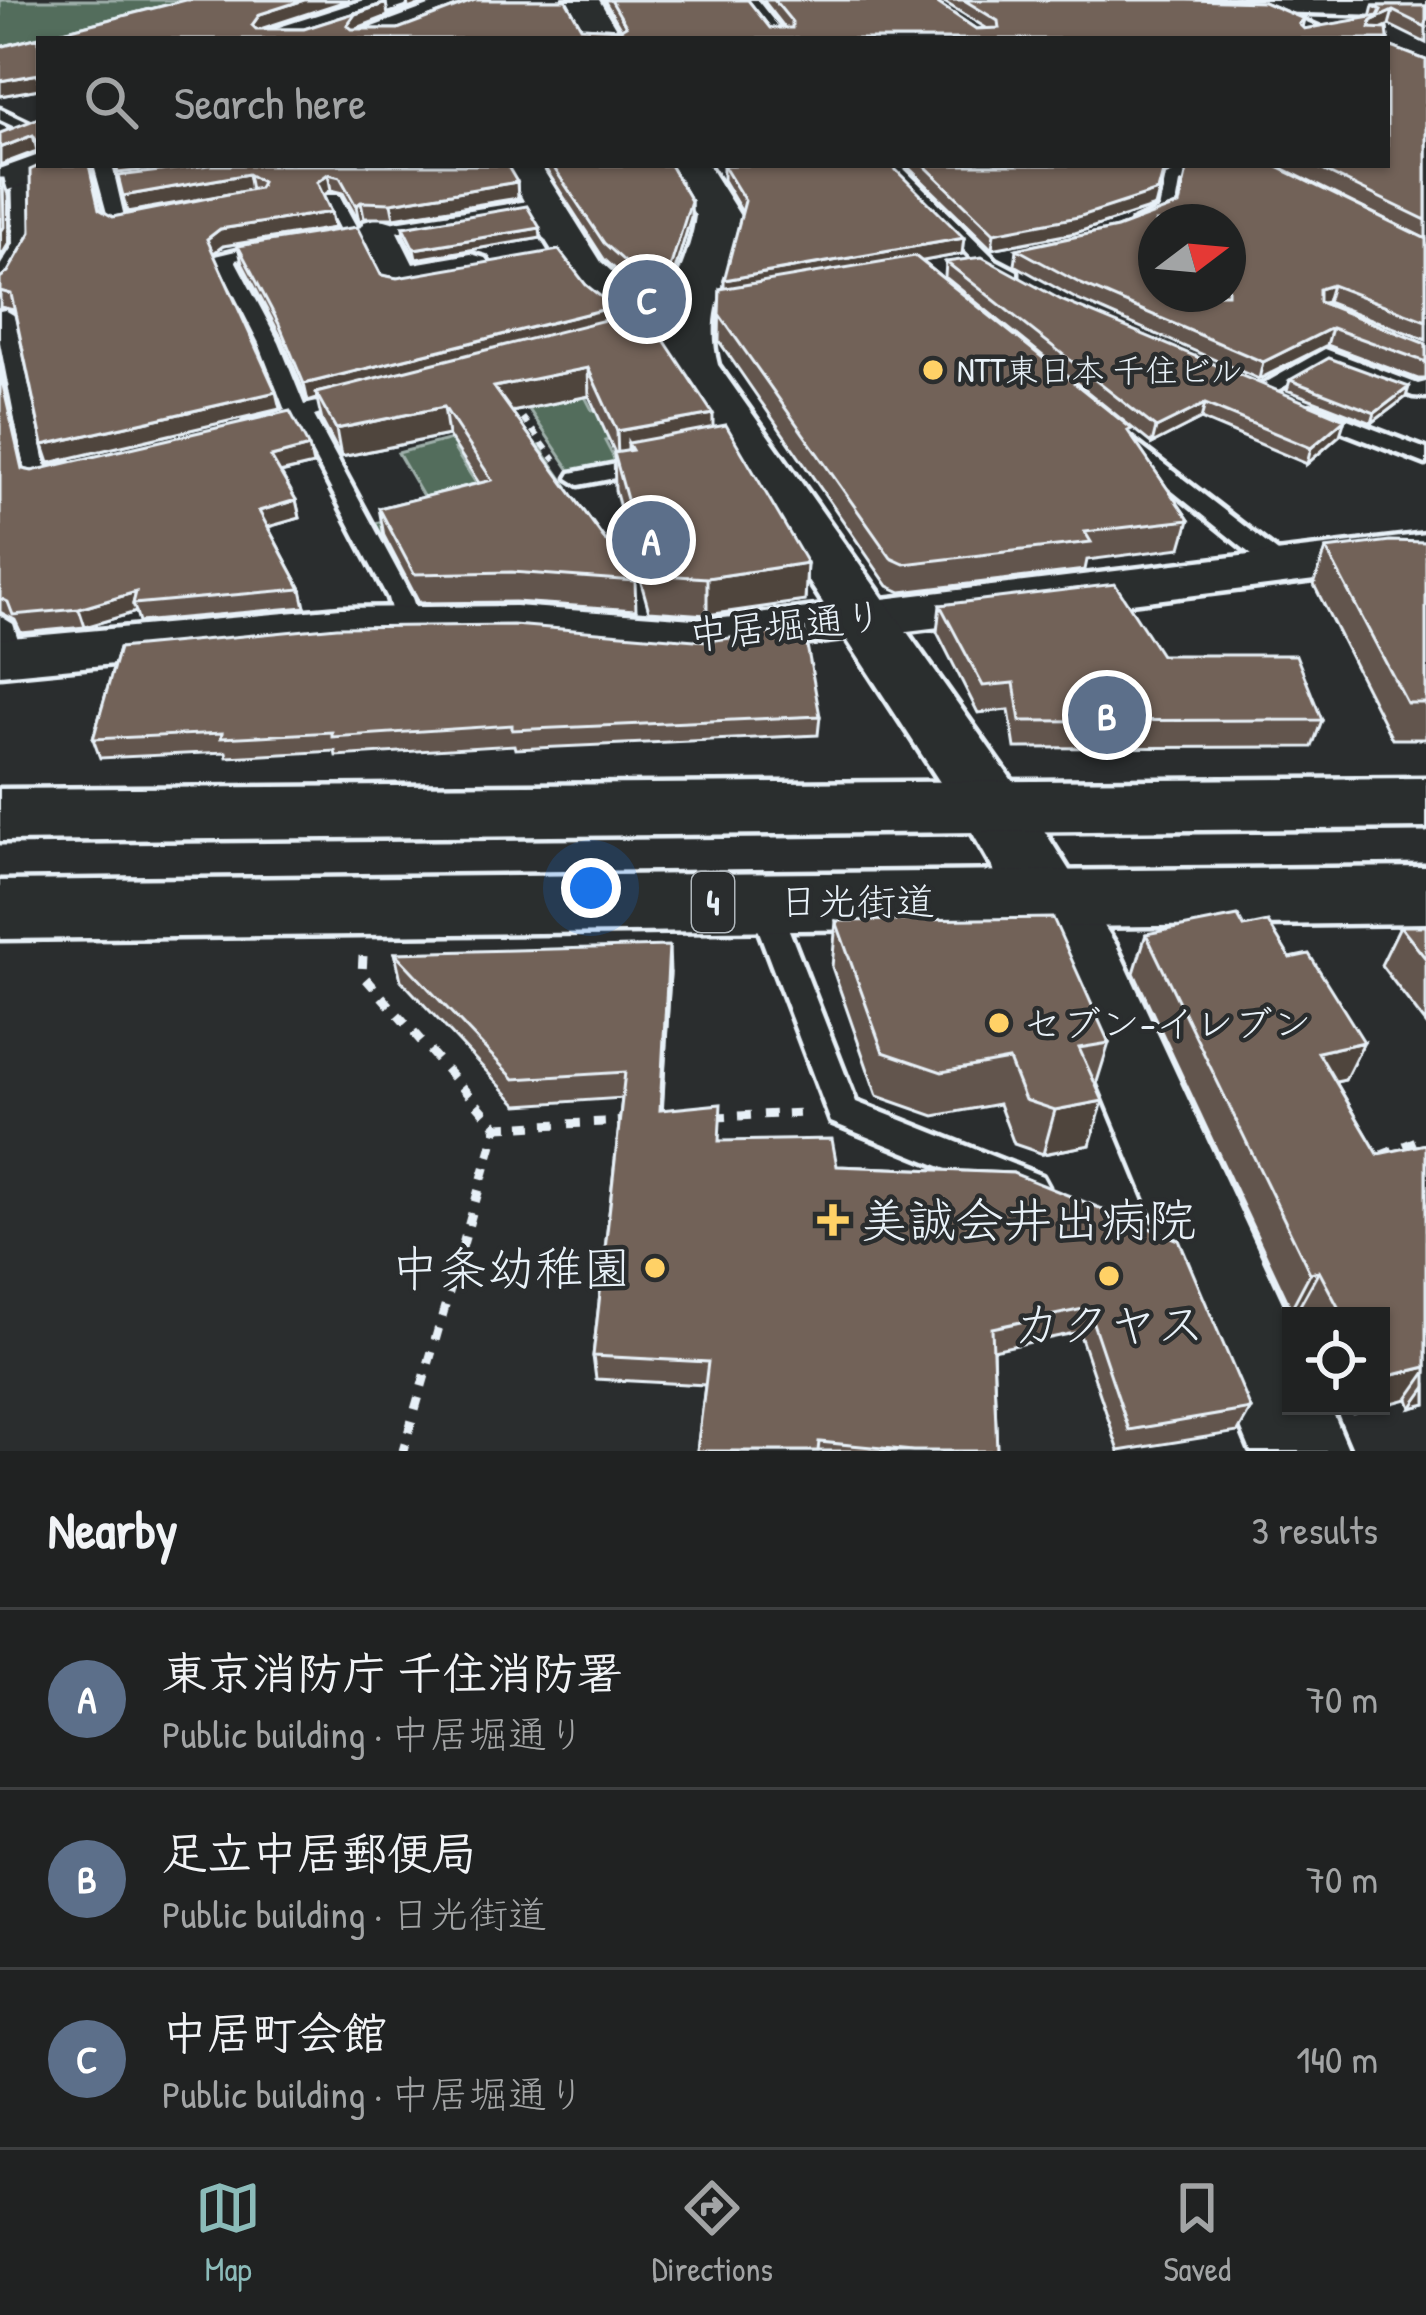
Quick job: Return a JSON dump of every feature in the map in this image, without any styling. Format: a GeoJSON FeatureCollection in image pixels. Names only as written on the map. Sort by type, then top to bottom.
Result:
{"type":"FeatureCollection","features":[{"type":"Feature","properties":{"kind":"main road"},"geometry":{"type":"LineString","coordinates":[[582,0],[602,36]]}},
{"type":"Feature","properties":{"kind":"main road"},"geometry":{"type":"LineString","coordinates":[[1187,0],[1243,1],[1376,36]]}},
{"type":"Feature","properties":{"kind":"main road"},"geometry":{"type":"LineString","coordinates":[[1326,21],[1426,6]]}},
{"type":"Feature","properties":{"kind":"main road"},"geometry":{"type":"LineString","coordinates":[[701,172],[718,216],[718,233],[664,319],[683,338],[692,365],[740,448],[864,616],[993,807],[1089,967],[1195,1253],[1300,1451]]}},
{"type":"Feature","properties":{"kind":"main road"},"geometry":{"type":"LineString","coordinates":[[0,815],[1426,803]]}},
{"type":"Feature","properties":{"kind":"main road","name":"日光街道"},"geometry":{"type":"LineString","coordinates":[[0,910],[1426,895]]}},
{"type":"Feature","properties":{"kind":"street"},"geometry":{"type":"LineString","coordinates":[[304,36],[392,27],[473,0]]}},
{"type":"Feature","properties":{"kind":"street"},"geometry":{"type":"LineString","coordinates":[[524,168],[574,248],[611,296],[635,316],[664,319]]}},
{"type":"Feature","properties":{"kind":"street"},"geometry":{"type":"LineString","coordinates":[[364,232],[398,279],[574,248]]}},
{"type":"Feature","properties":{"kind":"street","name":"中居堀通り"},"geometry":{"type":"LineString","coordinates":[[3,645],[408,624],[514,623],[707,638],[1426,550]]}},
{"type":"Feature","properties":{"kind":"lane"},"geometry":{"type":"LineString","coordinates":[[748,0],[778,36]]}},
{"type":"Feature","properties":{"kind":"lane"},"geometry":{"type":"LineString","coordinates":[[893,168],[989,264],[1029,286]]}},
{"type":"Feature","properties":{"kind":"lane"},"geometry":{"type":"LineString","coordinates":[[1110,236],[1168,213],[1172,180],[1198,168]]}},
{"type":"Feature","properties":{"kind":"lane"},"geometry":{"type":"LineString","coordinates":[[21,173],[23,246],[15,253],[0,289],[2,316],[38,477],[80,466]]}},
{"type":"Feature","properties":{"kind":"lane"},"geometry":{"type":"LineString","coordinates":[[132,181],[106,175],[117,224],[162,215]]}},
{"type":"Feature","properties":{"kind":"lane"},"geometry":{"type":"LineString","coordinates":[[333,199],[364,232]]}},
{"type":"Feature","properties":{"kind":"lane"},"geometry":{"type":"LineString","coordinates":[[330,238],[547,203]]}},
{"type":"Feature","properties":{"kind":"lane"},"geometry":{"type":"LineString","coordinates":[[287,245],[224,256],[299,412],[400,598],[408,624]]}},
{"type":"Feature","properties":{"kind":"lane"},"geometry":{"type":"LineString","coordinates":[[966,266],[1029,254]]}},
{"type":"Feature","properties":{"kind":"lane"},"geometry":{"type":"LineString","coordinates":[[1260,392],[1324,355],[1420,392],[1426,388]]}},
{"type":"Feature","properties":{"kind":"lane"},"geometry":{"type":"LineString","coordinates":[[1239,383],[1426,457]]}},
{"type":"Feature","properties":{"kind":"lane"},"geometry":{"type":"LineString","coordinates":[[232,428],[370,397]]}},
{"type":"Feature","properties":{"kind":"lane"},"geometry":{"type":"LineString","coordinates":[[1104,424],[1282,567]]}},
{"type":"Feature","properties":{"kind":"lane"},"geometry":{"type":"LineString","coordinates":[[579,478],[665,462]]}},
{"type":"Feature","properties":{"kind":"lane"},"geometry":{"type":"LineString","coordinates":[[763,902],[843,1112],[1063,1200]]}},
{"type":"Feature","properties":{"kind":"path"},"geometry":{"type":"LineString","coordinates":[[500,388],[566,475],[579,478]]}},
{"type":"Feature","properties":{"kind":"path"},"geometry":{"type":"LineString","coordinates":[[364,907],[362,974],[497,1127]]}},
{"type":"Feature","properties":{"kind":"path"},"geometry":{"type":"LineString","coordinates":[[705,1118],[843,1112]]}},
{"type":"Feature","properties":{"kind":"path"},"geometry":{"type":"LineString","coordinates":[[497,1127],[636,1121]]}},
{"type":"Feature","properties":{"kind":"path"},"geometry":{"type":"LineString","coordinates":[[403,1451],[497,1127]]}},
{"type":"Feature","properties":{"kind":"path"},"geometry":{"type":"LineString","coordinates":[[1365,1161],[1426,1137]]}},
{"type":"Feature","properties":{"kind":"green space"},"geometry":{"type":"Polygon","coordinates":[[[0,0],[196,0],[36,36],[0,48],[0,0]]]}},
{"type":"Feature","properties":{"kind":"green space"},"geometry":{"type":"Polygon","coordinates":[[[578,383],[592,410],[608,408],[616,438],[605,441],[617,464],[572,473],[522,399],[578,383]]]}},
{"type":"Feature","properties":{"kind":"green space"},"geometry":{"type":"Polygon","coordinates":[[[455,438],[461,446],[454,449],[490,505],[525,449],[539,446],[567,486],[375,539],[368,525],[430,508],[398,453],[455,438]]]}},
{"type":"Feature","properties":{"kind":"building"},"geometry":{"type":"Polygon","coordinates":[[[186,0],[304,0],[260,14],[252,25],[256,29],[304,29],[386,3],[355,14],[347,25],[398,29],[475,0],[566,0],[581,27],[621,29],[626,26],[611,0],[748,0],[770,28],[792,28],[774,0],[933,0],[976,29],[999,28],[998,21],[964,0],[1264,2],[1304,19],[1299,24],[1304,29],[1378,16],[1381,10],[1373,6],[1426,6],[1426,27],[1393,11],[1371,21],[1370,28],[1387,29],[1388,36],[44,36],[186,0]]]}},
{"type":"Feature","properties":{"kind":"building"},"geometry":{"type":"Polygon","coordinates":[[[36,38],[36,75],[0,81],[0,47],[36,38]]]}},
{"type":"Feature","properties":{"kind":"building"},"geometry":{"type":"Polygon","coordinates":[[[1390,46],[1426,60],[1426,220],[1318,168],[1390,168],[1390,46]]]}},
{"type":"Feature","properties":{"kind":"building"},"geometry":{"type":"Polygon","coordinates":[[[36,119],[36,140],[33,135],[0,148],[0,133],[36,119]]]}},
{"type":"Feature","properties":{"kind":"building"},"geometry":{"type":"Polygon","coordinates":[[[90,168],[99,209],[113,217],[259,188],[262,182],[248,174],[123,196],[118,176],[185,168],[509,168],[517,182],[356,206],[340,177],[328,174],[317,182],[331,212],[220,229],[207,239],[276,392],[43,445],[11,294],[0,291],[0,278],[31,232],[30,170],[90,168]]]}},
{"type":"Feature","properties":{"kind":"building"},"geometry":{"type":"Polygon","coordinates":[[[554,168],[672,168],[691,201],[665,284],[652,286],[604,243],[554,168]]]}},
{"type":"Feature","properties":{"kind":"building"},"geometry":{"type":"Polygon","coordinates":[[[725,168],[894,168],[964,238],[724,280],[745,201],[725,168]]]}},
{"type":"Feature","properties":{"kind":"building"},"geometry":{"type":"Polygon","coordinates":[[[927,168],[1164,168],[1158,191],[1078,217],[994,233],[927,168]]]}},
{"type":"Feature","properties":{"kind":"building"},"geometry":{"type":"Polygon","coordinates":[[[1191,168],[1279,168],[1426,239],[1426,321],[1332,285],[1319,289],[1319,302],[1426,344],[1426,362],[1332,328],[1263,362],[1146,312],[1246,312],[1246,204],[1179,204],[1191,168]]]}},
{"type":"Feature","properties":{"kind":"building"},"geometry":{"type":"Polygon","coordinates":[[[0,179],[4,227],[0,233],[0,179]]]}},
{"type":"Feature","properties":{"kind":"building"},"geometry":{"type":"Polygon","coordinates":[[[527,206],[540,228],[414,249],[403,227],[527,206]]]}},
{"type":"Feature","properties":{"kind":"building"},"geometry":{"type":"Polygon","coordinates":[[[1138,220],[1138,308],[1017,249],[1138,220]]]}},
{"type":"Feature","properties":{"kind":"building"},"geometry":{"type":"Polygon","coordinates":[[[357,227],[381,275],[397,278],[559,250],[586,285],[614,307],[304,384],[238,246],[357,227]]]}},
{"type":"Feature","properties":{"kind":"building"},"geometry":{"type":"Polygon","coordinates":[[[915,256],[1132,429],[1128,431],[1189,520],[1085,532],[1091,542],[904,564],[891,558],[719,314],[720,289],[915,256]]]}},
{"type":"Feature","properties":{"kind":"building"},"geometry":{"type":"Polygon","coordinates":[[[982,257],[1063,301],[1345,419],[1311,448],[1205,404],[1156,428],[946,262],[982,257]]]}},
{"type":"Feature","properties":{"kind":"building"},"geometry":{"type":"Polygon","coordinates":[[[660,306],[664,340],[713,414],[617,431],[588,368],[494,387],[635,581],[512,572],[414,574],[379,508],[492,480],[444,407],[336,429],[316,393],[660,306]]]}},
{"type":"Feature","properties":{"kind":"building"},"geometry":{"type":"Polygon","coordinates":[[[1329,358],[1409,387],[1375,413],[1290,380],[1329,358]]]}},
{"type":"Feature","properties":{"kind":"building"},"geometry":{"type":"Polygon","coordinates":[[[0,372],[22,469],[32,471],[290,411],[309,447],[271,457],[296,500],[259,511],[301,589],[133,604],[136,592],[79,609],[13,615],[8,602],[0,598],[0,372]]]}},
{"type":"Feature","properties":{"kind":"building"},"geometry":{"type":"Polygon","coordinates":[[[726,425],[807,563],[707,578],[648,574],[614,453],[632,450],[628,443],[726,425]]]}},
{"type":"Feature","properties":{"kind":"building"},"geometry":{"type":"Polygon","coordinates":[[[1426,542],[1426,703],[1407,703],[1326,549],[1426,542]]]}},
{"type":"Feature","properties":{"kind":"building"},"geometry":{"type":"Polygon","coordinates":[[[1115,584],[1161,655],[1296,655],[1322,720],[1020,721],[1014,683],[983,686],[940,605],[1115,584]]]}},
{"type":"Feature","properties":{"kind":"building"},"geometry":{"type":"Polygon","coordinates":[[[513,625],[707,641],[804,629],[820,716],[512,730],[512,725],[332,737],[332,732],[93,739],[119,648],[337,627],[513,625]]]}},
{"type":"Feature","properties":{"kind":"building"},"geometry":{"type":"Polygon","coordinates":[[[1238,916],[1244,927],[1268,922],[1290,958],[1309,954],[1364,1042],[1318,1052],[1378,1154],[1426,1144],[1426,1367],[1390,1376],[1390,1307],[1338,1307],[1319,1271],[1310,1273],[1146,934],[1238,916]]]}},
{"type":"Feature","properties":{"kind":"building"},"geometry":{"type":"Polygon","coordinates":[[[1053,918],[1109,1043],[1079,1048],[1103,1101],[1055,1110],[1025,1100],[1009,1060],[942,1072],[883,1052],[836,921],[1053,918]]]}},
{"type":"Feature","properties":{"kind":"building"},"geometry":{"type":"Polygon","coordinates":[[[1400,926],[1426,926],[1426,959],[1400,926]]]}},
{"type":"Feature","properties":{"kind":"building"},"geometry":{"type":"Polygon","coordinates":[[[669,946],[660,1110],[721,1104],[719,1141],[832,1139],[837,1166],[1013,1173],[1179,1240],[1251,1409],[1129,1430],[1088,1308],[992,1328],[997,1451],[913,1451],[819,1442],[818,1451],[697,1451],[708,1362],[593,1356],[625,1072],[514,1079],[395,953],[669,946]]]}},
{"type":"Feature","properties":{"kind":"place","name":"中居町会館"},"geometry":{"type":"Point","coordinates":[647,299]}},
{"type":"Feature","properties":{"kind":"place","name":"NTT東日本 千住ビル"},"geometry":{"type":"Point","coordinates":[933,370]}},
{"type":"Feature","properties":{"kind":"place","name":"東京消防庁 千住消防署"},"geometry":{"type":"Point","coordinates":[651,540]}},
{"type":"Feature","properties":{"kind":"place","name":"足立中居郵便局"},"geometry":{"type":"Point","coordinates":[1107,715]}},
{"type":"Feature","properties":{"kind":"place","name":"セブン-イレブン"},"geometry":{"type":"Point","coordinates":[999,1023]}},
{"type":"Feature","properties":{"kind":"place","name":"美誠会井出病院"},"geometry":{"type":"Point","coordinates":[833,1220]}},
{"type":"Feature","properties":{"kind":"place","name":"中条幼稚園"},"geometry":{"type":"Point","coordinates":[655,1268]}},
{"type":"Feature","properties":{"kind":"place","name":"カクヤス"},"geometry":{"type":"Point","coordinates":[1109,1276]}}]}
